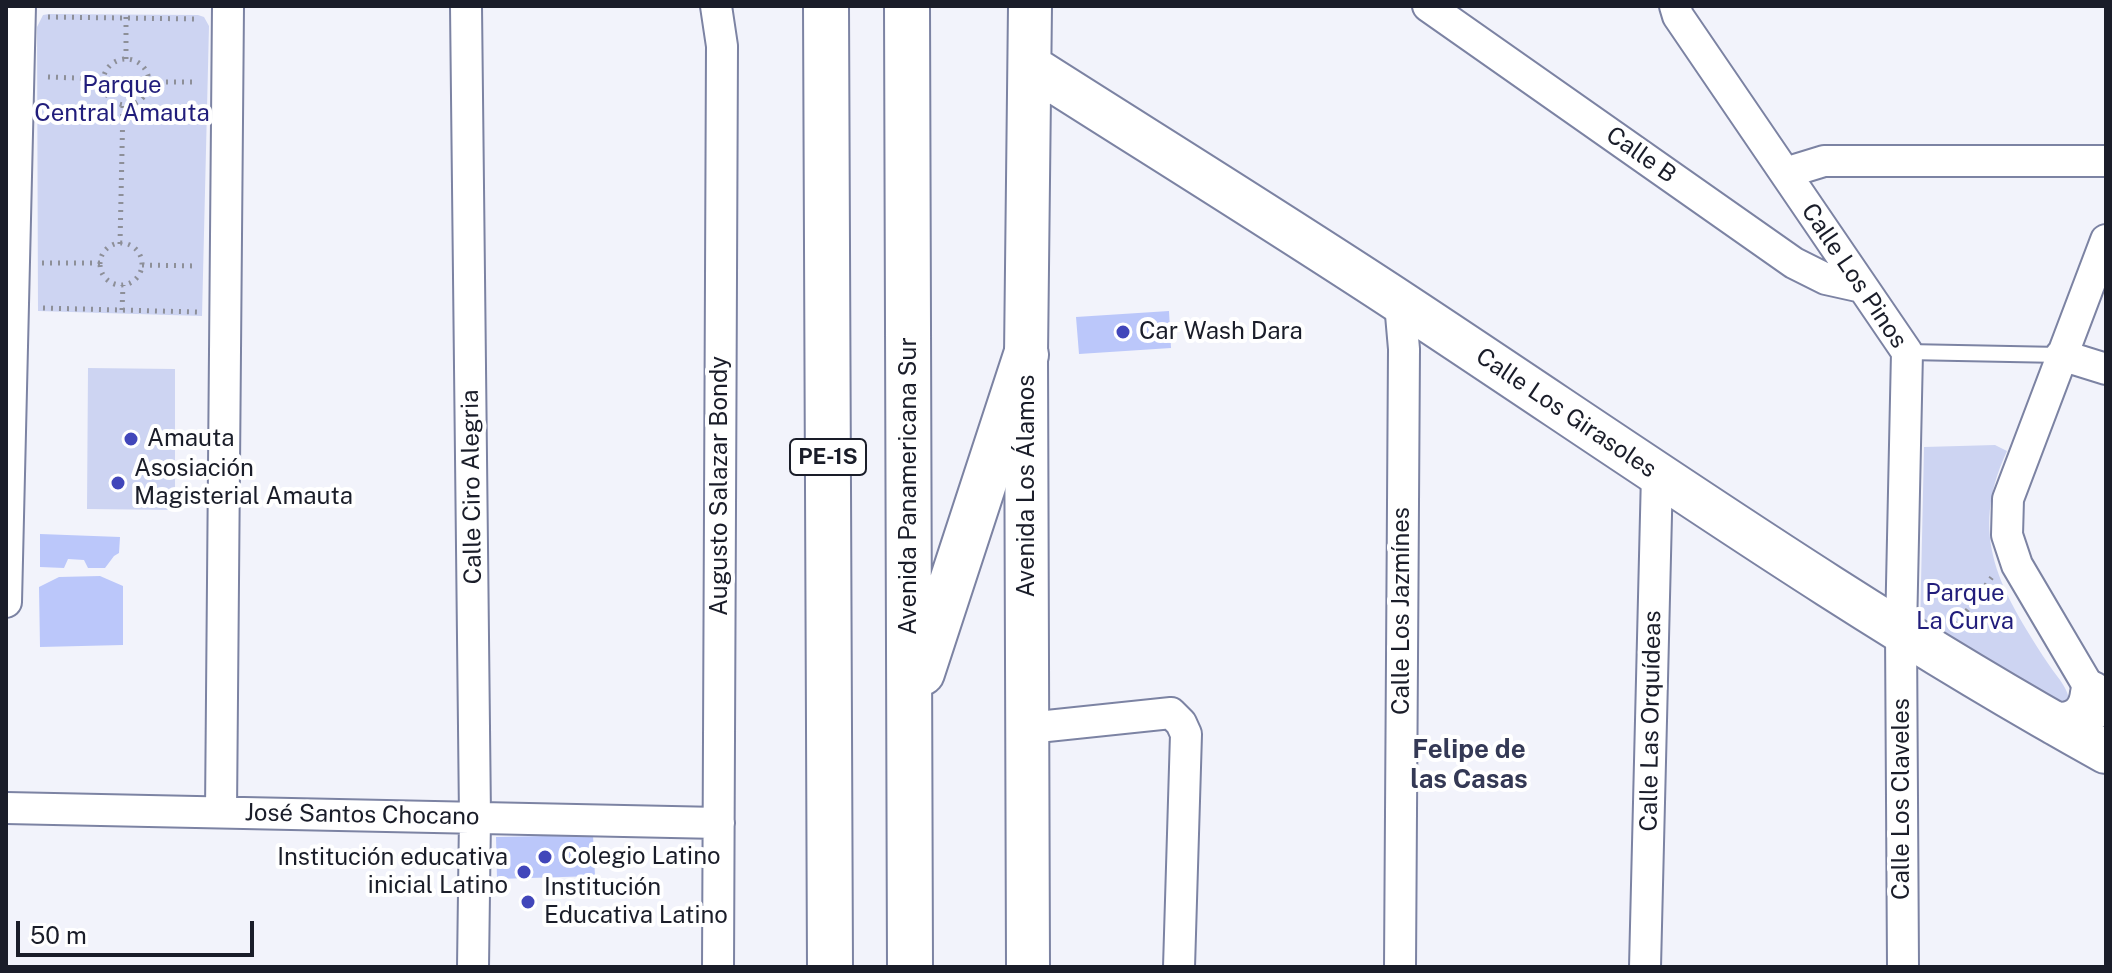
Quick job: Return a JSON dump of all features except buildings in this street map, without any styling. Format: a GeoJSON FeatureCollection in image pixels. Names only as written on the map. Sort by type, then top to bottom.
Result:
{"type":"FeatureCollection","features":[{"type":"Feature","properties":{"kind":"highway","name":"PE-1S"},"geometry":{"type":"LineString","coordinates":[[826,6],[830,967]]}},
{"type":"Feature","properties":{"kind":"highway","name":"Avenida Panamericana Sur"},"geometry":{"type":"LineString","coordinates":[[907,6],[910,967]]}},
{"type":"Feature","properties":{"kind":"highway"},"geometry":{"type":"LineString","coordinates":[[910,710],[1026,355]]}},
{"type":"Feature","properties":{"kind":"street","name":"Calle Ciro Alegria"},"geometry":{"type":"LineString","coordinates":[[466,6],[475,817],[473,967]]}},
{"type":"Feature","properties":{"kind":"street","name":"Augusto Salazar Bondy"},"geometry":{"type":"LineString","coordinates":[[716,6],[722,46],[718,967]]}},
{"type":"Feature","properties":{"kind":"street","name":"Avenida Los Álamos"},"geometry":{"type":"LineString","coordinates":[[1028,967],[1026,355],[1030,6]]}},
{"type":"Feature","properties":{"kind":"street","name":"Calle B"},"geometry":{"type":"LineString","coordinates":[[1428,6],[1794,263],[1826,279],[1862,287]]}},
{"type":"Feature","properties":{"kind":"street","name":"Calle Los Pinos"},"geometry":{"type":"LineString","coordinates":[[1675,6],[1678,16],[1907,352],[1901,631]]}},
{"type":"Feature","properties":{"kind":"street"},"geometry":{"type":"LineString","coordinates":[[6,602],[31,16]]}},
{"type":"Feature","properties":{"kind":"street"},"geometry":{"type":"LineString","coordinates":[[217,16],[221,812]]}},
{"type":"Feature","properties":{"kind":"street","name":"Calle Los Girasoles"},"geometry":{"type":"LineString","coordinates":[[1030,66],[1400,303],[1901,631],[2106,752]]}},
{"type":"Feature","properties":{"kind":"street"},"geometry":{"type":"LineString","coordinates":[[1785,173],[1824,161],[2106,161]]}},
{"type":"Feature","properties":{"kind":"street"},"geometry":{"type":"LineString","coordinates":[[2099,704],[2017,565],[2007,535],[2008,499],[2106,240]]}},
{"type":"Feature","properties":{"kind":"street","name":"Calle Los Jazmínes"},"geometry":{"type":"LineString","coordinates":[[1400,303],[1404,349],[1400,967]]}},
{"type":"Feature","properties":{"kind":"street"},"geometry":{"type":"LineString","coordinates":[[2061,355],[2106,369]]}},
{"type":"Feature","properties":{"kind":"street","name":"Calle Las Orquídeas"},"geometry":{"type":"LineString","coordinates":[[1645,967],[1657,474]]}},
{"type":"Feature","properties":{"kind":"street","name":"Calle Los Claveles"},"geometry":{"type":"LineString","coordinates":[[1901,631],[1903,967]]}},
{"type":"Feature","properties":{"kind":"street"},"geometry":{"type":"LineString","coordinates":[[2056,724],[2065,725],[2082,718],[2091,702],[2099,704]]}},
{"type":"Feature","properties":{"kind":"street"},"geometry":{"type":"LineString","coordinates":[[1028,728],[1171,713],[1181,723],[1186,734],[1179,967]]}},
{"type":"Feature","properties":{"kind":"street","name":"José Santos Chocano"},"geometry":{"type":"LineString","coordinates":[[6,808],[719,823]]}},
{"type":"Feature","properties":{"kind":"lane"},"geometry":{"type":"LineString","coordinates":[[1907,352],[2061,355]]}},
{"type":"Feature","properties":{"kind":"path"},"geometry":{"type":"LineString","coordinates":[[31,16],[196,18],[204,21],[217,16]]}},
{"type":"Feature","properties":{"kind":"path"},"geometry":{"type":"LineString","coordinates":[[126,17],[126,59]]}},
{"type":"Feature","properties":{"kind":"path"},"geometry":{"type":"LineString","coordinates":[[126,59],[138,61],[150,82],[138,102],[123,105],[110,99],[103,79],[109,65],[126,59]]}},
{"type":"Feature","properties":{"kind":"path"},"geometry":{"type":"LineString","coordinates":[[42,77],[103,79]]}},
{"type":"Feature","properties":{"kind":"path"},"geometry":{"type":"LineString","coordinates":[[150,82],[204,82]]}},
{"type":"Feature","properties":{"kind":"path"},"geometry":{"type":"LineString","coordinates":[[120,244],[123,105]]}},
{"type":"Feature","properties":{"kind":"path"},"geometry":{"type":"LineString","coordinates":[[120,244],[131,245],[142,265],[135,280],[123,285],[109,281],[100,263],[106,250],[120,244]]}},
{"type":"Feature","properties":{"kind":"path"},"geometry":{"type":"LineString","coordinates":[[42,247],[42,278]]}},
{"type":"Feature","properties":{"kind":"path"},"geometry":{"type":"LineString","coordinates":[[198,281],[199,251]]}},
{"type":"Feature","properties":{"kind":"path"},"geometry":{"type":"LineString","coordinates":[[42,263],[100,263]]}},
{"type":"Feature","properties":{"kind":"path"},"geometry":{"type":"LineString","coordinates":[[142,265],[199,266]]}},
{"type":"Feature","properties":{"kind":"path"},"geometry":{"type":"LineString","coordinates":[[122,310],[123,285]]}},
{"type":"Feature","properties":{"kind":"path"},"geometry":{"type":"LineString","coordinates":[[42,293],[42,308],[198,312]]}},
{"type":"Feature","properties":{"kind":"path"},"geometry":{"type":"LineString","coordinates":[[1990,564],[2001,589]]}},
{"type":"Feature","properties":{"kind":"path"},"geometry":{"type":"LineString","coordinates":[[1952,630],[1993,576]]}},
{"type":"Feature","properties":{"kind":"green space","name":"Parque Central Amauta"},"geometry":{"type":"Polygon","coordinates":[[[43,15],[198,15],[204,17],[209,26],[202,316],[38,311],[37,27],[43,15]]]}},
{"type":"Feature","properties":{"kind":"green space","name":"Amauta"},"geometry":{"type":"Polygon","coordinates":[[[88,368],[175,369],[175,510],[87,509],[88,368]]]}},
{"type":"Feature","properties":{"kind":"green space","name":"Parque La Curva"},"geometry":{"type":"Polygon","coordinates":[[[1995,445],[2007,451],[1995,482],[1990,510],[1990,537],[1995,562],[2016,611],[2066,690],[2070,710],[1920,629],[1924,447],[1995,445]]]}},
{"type":"Feature","properties":{"kind":"place","name":"Car Wash Dara"},"geometry":{"type":"Point","coordinates":[1123,332]}},
{"type":"Feature","properties":{"kind":"place","name":"Amauta"},"geometry":{"type":"Point","coordinates":[131,439]}},
{"type":"Feature","properties":{"kind":"place","name":"Asosiación Magisterial Amauta"},"geometry":{"type":"Point","coordinates":[118,483]}},
{"type":"Feature","properties":{"kind":"place","name":"Colegio Latino"},"geometry":{"type":"Point","coordinates":[545,857]}},
{"type":"Feature","properties":{"kind":"place","name":"Institución educativa inicial Latino"},"geometry":{"type":"Point","coordinates":[524,872]}},
{"type":"Feature","properties":{"kind":"place","name":"Institución Educativa Latino"},"geometry":{"type":"Point","coordinates":[528,902]}},
{"type":"Feature","properties":{"kind":"district","name":"Felipe de las Casas"},"geometry":{"type":"Point","coordinates":[1469,765]}}]}
